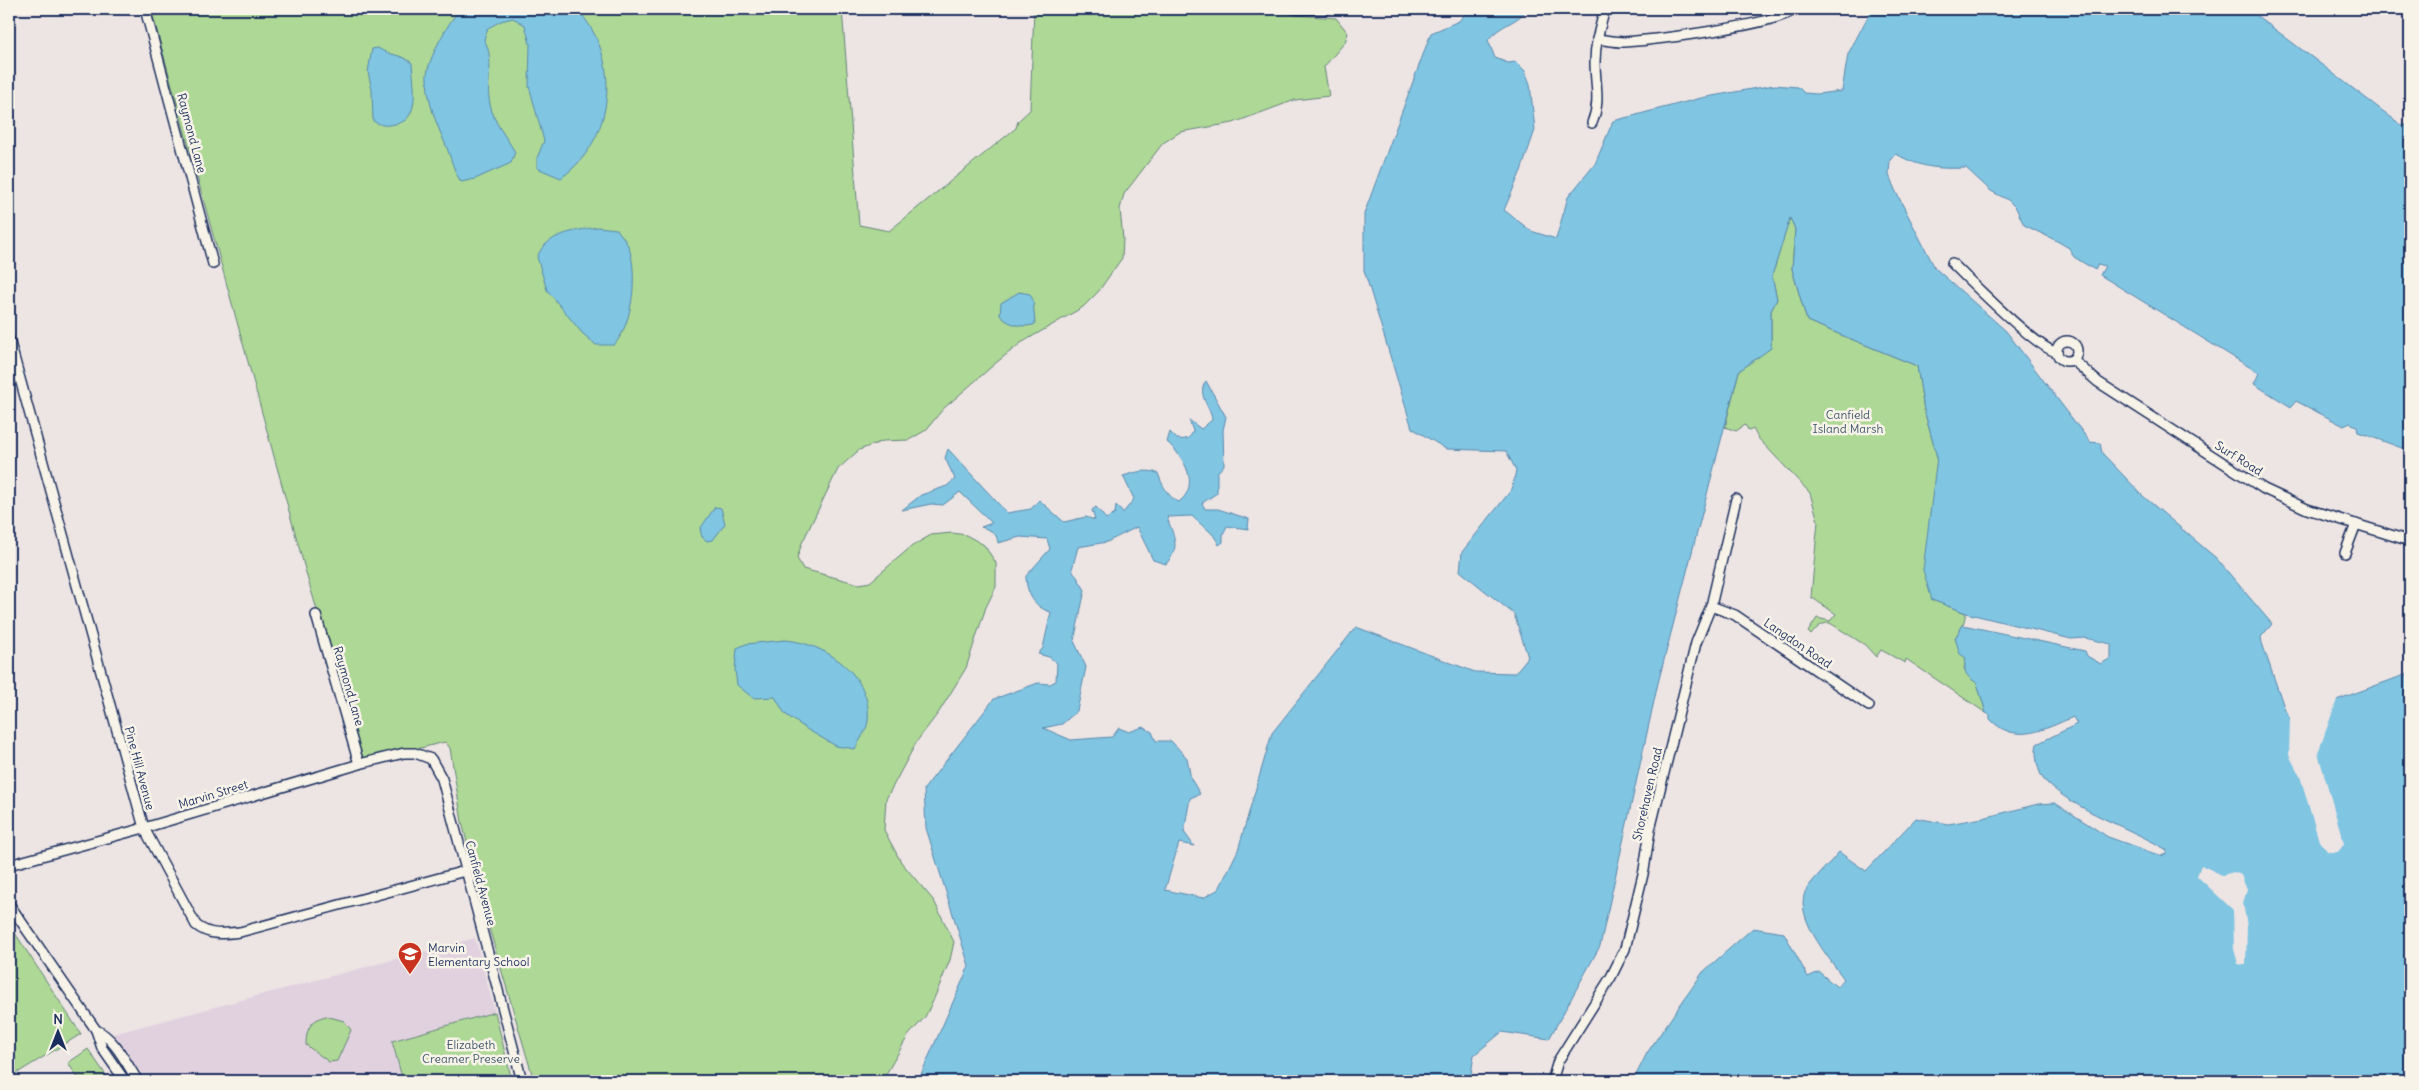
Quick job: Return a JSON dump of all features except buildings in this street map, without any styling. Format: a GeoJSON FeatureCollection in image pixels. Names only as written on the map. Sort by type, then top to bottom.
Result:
{"type":"FeatureCollection","features":[{"type":"Feature","properties":{"kind":"street","name":"Raymond Lane"},"geometry":{"type":"LineString","coordinates":[[145,9],[213,264]]}},
{"type":"Feature","properties":{"kind":"street"},"geometry":{"type":"LineString","coordinates":[[1295,9],[1326,9]]}},
{"type":"Feature","properties":{"kind":"street"},"geometry":{"type":"LineString","coordinates":[[1592,123],[1598,109],[1595,62],[1597,39],[1605,9]]}},
{"type":"Feature","properties":{"kind":"street"},"geometry":{"type":"LineString","coordinates":[[1597,39],[1622,42],[1726,28],[1777,19],[1795,9]]}},
{"type":"Feature","properties":{"kind":"street","name":"Surf Road"},"geometry":{"type":"LineString","coordinates":[[1952,263],[2033,338],[2051,352],[2057,352]]}},
{"type":"Feature","properties":{"kind":"street","name":"Pine Hill Avenue"},"geometry":{"type":"LineString","coordinates":[[9,339],[144,828],[196,925],[202,930],[213,933],[240,932],[465,871]]}},
{"type":"Feature","properties":{"kind":"street","name":"Surf Road"},"geometry":{"type":"LineString","coordinates":[[2057,352],[2061,343],[2071,342],[2077,350],[2073,360]]}},
{"type":"Feature","properties":{"kind":"street","name":"Surf Road"},"geometry":{"type":"LineString","coordinates":[[2057,352],[2063,360],[2073,360],[2098,382],[2264,489],[2307,509],[2410,541]]}},
{"type":"Feature","properties":{"kind":"street","name":"Shorehaven Road"},"geometry":{"type":"LineString","coordinates":[[1552,1081],[1558,1061],[1610,977],[1624,949],[1644,870],[1650,830],[1696,643],[1710,606],[1736,498]]}},
{"type":"Feature","properties":{"kind":"street"},"geometry":{"type":"LineString","coordinates":[[2345,552],[2356,524]]}},
{"type":"Feature","properties":{"kind":"street","name":"Langdon Road"},"geometry":{"type":"LineString","coordinates":[[1710,606],[1735,615],[1869,706]]}},
{"type":"Feature","properties":{"kind":"street","name":"Raymond Lane"},"geometry":{"type":"LineString","coordinates":[[316,615],[359,764]]}},
{"type":"Feature","properties":{"kind":"street","name":"Marvin Street"},"geometry":{"type":"LineString","coordinates":[[9,865],[144,828],[359,764],[404,753],[424,755]]}},
{"type":"Feature","properties":{"kind":"street","name":"Canfield Avenue"},"geometry":{"type":"LineString","coordinates":[[424,755],[437,766],[442,779],[522,1081]]}},
{"type":"Feature","properties":{"kind":"street"},"geometry":{"type":"LineString","coordinates":[[9,905],[96,1030],[102,1048],[125,1081]]}},
{"type":"Feature","properties":{"kind":"street"},"geometry":{"type":"LineString","coordinates":[[96,1030],[103,1033],[112,1043],[138,1081]]}},
{"type":"Feature","properties":{"kind":"shaded area","name":"Marvin Elementary School"},"geometry":{"type":"Polygon","coordinates":[[[475,938],[495,1012],[392,1041],[403,1081],[146,1081],[113,1034],[475,938]]]}},
{"type":"Feature","properties":{"kind":"green space"},"geometry":{"type":"Polygon","coordinates":[[[151,9],[842,9],[859,225],[889,231],[1016,128],[1018,121],[1030,110],[1034,9],[1254,9],[1336,18],[1348,33],[1345,42],[1324,67],[1329,96],[1295,100],[1233,123],[1180,132],[1163,143],[1124,194],[1120,209],[1123,239],[1122,258],[1098,292],[1083,307],[1021,343],[997,362],[943,409],[926,430],[909,440],[883,441],[859,450],[838,469],[802,543],[797,558],[803,569],[859,584],[870,582],[912,546],[931,535],[952,533],[966,535],[984,545],[996,563],[996,587],[986,607],[966,668],[939,712],[917,741],[886,799],[884,830],[901,862],[934,901],[954,942],[950,960],[925,1017],[908,1036],[882,1081],[534,1081],[482,904],[462,822],[450,748],[445,742],[363,762],[308,580],[151,9]]]}},
{"type":"Feature","properties":{"kind":"green space","name":"Canfield Island Marsh"},"geometry":{"type":"Polygon","coordinates":[[[1790,217],[1795,229],[1792,269],[1807,321],[1917,366],[1924,410],[1937,457],[1932,600],[1966,613],[1963,625],[1955,638],[1966,658],[1964,669],[1977,683],[1986,713],[1906,659],[1905,663],[1881,650],[1876,657],[1865,645],[1830,623],[1821,625],[1811,635],[1808,632],[1817,618],[1830,621],[1836,614],[1811,597],[1818,521],[1810,493],[1758,438],[1753,429],[1749,431],[1745,425],[1736,431],[1725,427],[1739,371],[1771,347],[1771,311],[1777,299],[1772,276],[1790,217]]]}},
{"type":"Feature","properties":{"kind":"green space"},"geometry":{"type":"Polygon","coordinates":[[[9,924],[81,1034],[9,1078],[9,924]]]}},
{"type":"Feature","properties":{"kind":"green space","name":"Elizabeth Creamer Preserve"},"geometry":{"type":"Polygon","coordinates":[[[495,1012],[512,1081],[403,1081],[392,1041],[495,1012]]]}},
{"type":"Feature","properties":{"kind":"green space"},"geometry":{"type":"Polygon","coordinates":[[[326,1016],[344,1021],[351,1030],[337,1061],[329,1062],[306,1045],[310,1026],[316,1020],[326,1016]]]}},
{"type":"Feature","properties":{"kind":"green space"},"geometry":{"type":"Polygon","coordinates":[[[88,1049],[110,1081],[80,1081],[68,1063],[88,1049]]]}},
{"type":"Feature","properties":{"kind":"water"},"geometry":{"type":"Polygon","coordinates":[[[454,9],[577,9],[591,29],[601,51],[606,74],[606,97],[602,120],[593,142],[579,162],[561,178],[537,168],[537,158],[544,141],[529,86],[530,44],[525,25],[513,18],[501,21],[488,28],[484,39],[490,64],[490,104],[497,124],[515,152],[511,163],[475,179],[461,182],[433,113],[427,80],[429,65],[442,36],[456,14],[454,9]]]}},
{"type":"Feature","properties":{"kind":"water"},"geometry":{"type":"Polygon","coordinates":[[[1469,9],[1527,9],[1519,17],[1498,30],[1488,40],[1495,58],[1508,63],[1516,62],[1525,71],[1530,84],[1535,130],[1521,171],[1504,210],[1531,231],[1556,239],[1568,197],[1595,164],[1613,121],[1701,98],[1774,85],[1798,87],[1804,93],[1817,94],[1842,91],[1848,54],[1872,9],[2248,9],[2400,124],[2410,126],[2410,451],[2358,432],[2357,426],[2350,423],[2344,426],[2296,401],[2291,407],[2254,384],[2259,373],[2100,275],[2105,266],[2098,264],[2095,270],[2074,257],[2069,248],[2024,225],[2016,208],[2008,200],[1991,191],[1966,168],[1930,167],[1896,154],[1890,160],[1889,175],[1935,268],[2006,331],[2090,442],[2100,443],[2102,453],[2143,496],[2216,558],[2272,624],[2261,637],[2262,643],[2285,710],[2295,727],[2296,758],[2329,845],[2335,845],[2335,829],[2314,763],[2331,702],[2410,673],[2410,1081],[1633,1081],[1647,1053],[1703,972],[1753,928],[1784,933],[1808,977],[1819,972],[1837,987],[1844,979],[1821,948],[1807,922],[1804,897],[1808,887],[1839,852],[1866,871],[1916,818],[1948,824],[1983,818],[2038,804],[2055,803],[2108,837],[2161,856],[2166,854],[2167,850],[2072,802],[2045,781],[2040,774],[2036,753],[2037,744],[2077,724],[2073,717],[2041,730],[2020,733],[2010,732],[2000,727],[1986,713],[1977,683],[1966,673],[1966,658],[1960,654],[1955,638],[1963,625],[2085,651],[2087,656],[2101,664],[2111,658],[2111,644],[2085,638],[2071,639],[1966,613],[1932,600],[1923,570],[1937,457],[1924,410],[1917,366],[1807,321],[1792,269],[1795,229],[1790,218],[1772,276],[1777,299],[1771,311],[1771,348],[1739,371],[1658,683],[1600,946],[1549,1039],[1502,1032],[1474,1055],[1470,1081],[918,1081],[969,966],[926,828],[924,789],[994,699],[1038,683],[1050,684],[1056,681],[1057,663],[1049,657],[1038,654],[1043,648],[1051,612],[1036,603],[1029,593],[1026,582],[1026,576],[1050,549],[1047,539],[1020,537],[998,543],[995,534],[981,527],[992,523],[960,492],[943,505],[931,504],[902,510],[921,495],[947,486],[955,479],[945,458],[948,449],[1007,513],[1031,509],[1039,500],[1064,522],[1086,517],[1095,520],[1092,510],[1096,507],[1106,519],[1115,513],[1116,505],[1123,513],[1134,499],[1123,476],[1136,472],[1158,473],[1163,486],[1172,498],[1179,502],[1185,495],[1189,488],[1188,471],[1179,455],[1167,442],[1170,432],[1177,439],[1185,439],[1190,436],[1193,431],[1189,420],[1201,429],[1212,420],[1203,396],[1203,386],[1206,381],[1226,417],[1223,430],[1224,465],[1217,473],[1217,493],[1202,503],[1205,509],[1218,509],[1249,519],[1248,529],[1227,526],[1223,534],[1223,542],[1219,545],[1211,532],[1192,516],[1167,517],[1174,535],[1175,546],[1171,558],[1166,564],[1153,560],[1137,527],[1107,542],[1078,547],[1072,569],[1085,590],[1074,641],[1086,667],[1077,711],[1062,724],[1043,728],[1071,740],[1112,737],[1119,728],[1129,732],[1143,727],[1152,732],[1156,741],[1171,741],[1187,758],[1191,779],[1200,794],[1190,798],[1184,832],[1194,846],[1179,843],[1165,890],[1203,898],[1219,889],[1238,850],[1272,733],[1356,627],[1475,672],[1515,673],[1528,657],[1514,614],[1460,571],[1462,552],[1512,489],[1516,470],[1506,451],[1446,449],[1412,428],[1364,270],[1364,214],[1431,33],[1459,21],[1469,9]]]}},
{"type":"Feature","properties":{"kind":"water"},"geometry":{"type":"Polygon","coordinates":[[[378,48],[412,63],[413,108],[404,121],[392,125],[382,125],[373,121],[372,90],[368,72],[372,49],[378,48]]]}},
{"type":"Feature","properties":{"kind":"water"},"geometry":{"type":"Polygon","coordinates":[[[597,227],[617,229],[628,246],[632,259],[632,298],[626,325],[614,345],[596,345],[582,333],[547,290],[537,257],[542,249],[555,238],[571,232],[597,227]]]}},
{"type":"Feature","properties":{"kind":"water"},"geometry":{"type":"Polygon","coordinates":[[[1019,292],[1030,294],[1033,300],[1035,324],[1026,326],[1016,325],[1000,315],[1001,303],[1019,292]]]}},
{"type":"Feature","properties":{"kind":"water"},"geometry":{"type":"Polygon","coordinates":[[[715,507],[721,508],[725,524],[713,540],[707,541],[702,537],[700,529],[715,507]]]}},
{"type":"Feature","properties":{"kind":"water"},"geometry":{"type":"Polygon","coordinates":[[[785,640],[816,647],[830,655],[843,664],[863,689],[868,704],[868,721],[865,732],[855,749],[836,746],[808,730],[785,714],[775,697],[753,698],[737,685],[735,670],[737,648],[746,644],[785,640]]]}},
{"type":"Feature","properties":{"kind":"pier"},"geometry":{"type":"Polygon","coordinates":[[[2338,697],[2318,753],[2344,844],[2338,852],[2328,852],[2319,841],[2300,776],[2289,755],[2290,718],[2285,710],[2290,713],[2298,726],[2298,758],[2333,843],[2332,829],[2311,763],[2328,701],[2338,697]]]}},
{"type":"Feature","properties":{"kind":"pier"},"geometry":{"type":"Polygon","coordinates":[[[2201,865],[2222,875],[2234,872],[2241,875],[2247,890],[2243,903],[2247,926],[2246,965],[2238,964],[2234,949],[2233,910],[2197,876],[2201,865]]]}},
{"type":"Feature","properties":{"kind":"place","name":"Marvin Elementary School"},"geometry":{"type":"Point","coordinates":[410,975]}}]}
